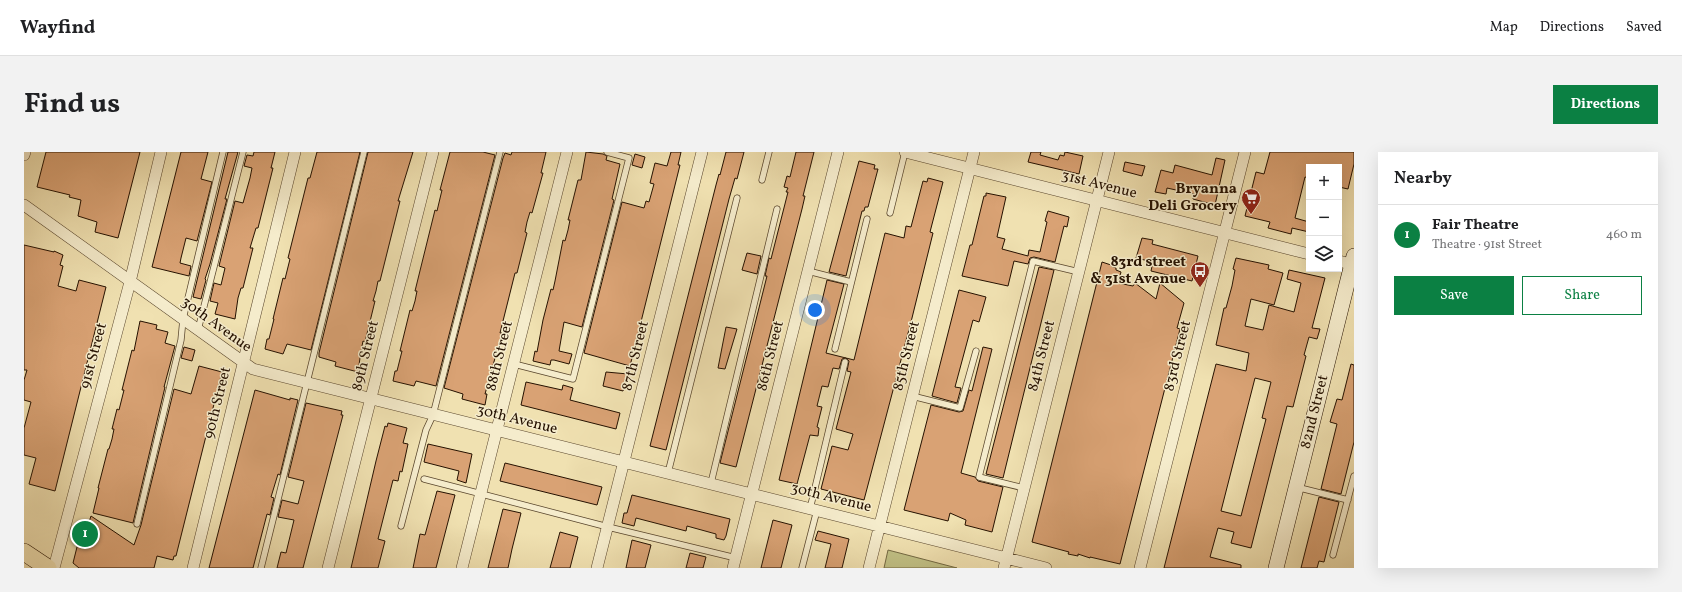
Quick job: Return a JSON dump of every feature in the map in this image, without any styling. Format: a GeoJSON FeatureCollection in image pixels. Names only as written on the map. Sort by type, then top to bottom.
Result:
{"type":"FeatureCollection","features":[{"type":"Feature","properties":{"kind":"main road"},"geometry":{"type":"LineString","coordinates":[[24,552],[48,568]]}},
{"type":"Feature","properties":{"kind":"street","name":"91st Street"},"geometry":{"type":"LineString","coordinates":[[54,568],[130,282],[161,152]]}},
{"type":"Feature","properties":{"kind":"street","name":"90th Street"},"geometry":{"type":"LineString","coordinates":[[193,568],[295,152]]}},
{"type":"Feature","properties":{"kind":"street","name":"89th Street"},"geometry":{"type":"LineString","coordinates":[[328,568],[433,152]]}},
{"type":"Feature","properties":{"kind":"street","name":"88th Street"},"geometry":{"type":"LineString","coordinates":[[462,568],[567,152]]}},
{"type":"Feature","properties":{"kind":"street","name":"87th Street"},"geometry":{"type":"LineString","coordinates":[[597,568],[625,462],[702,152]]}},
{"type":"Feature","properties":{"kind":"street","name":"86th Street"},"geometry":{"type":"LineString","coordinates":[[735,563],[838,152]]}},
{"type":"Feature","properties":{"kind":"street","name":"31st Avenue"},"geometry":{"type":"LineString","coordinates":[[905,152],[1306,253]]}},
{"type":"Feature","properties":{"kind":"street","name":"85th Street"},"geometry":{"type":"LineString","coordinates":[[869,568],[974,152]]}},
{"type":"Feature","properties":{"kind":"street","name":"84th Street"},"geometry":{"type":"LineString","coordinates":[[1005,563],[1109,152]]}},
{"type":"Feature","properties":{"kind":"street","name":"83rd Street"},"geometry":{"type":"LineString","coordinates":[[1140,568],[1245,152]]}},
{"type":"Feature","properties":{"kind":"street","name":"30th Avenue"},"geometry":{"type":"LineString","coordinates":[[24,205],[253,369],[814,509],[879,526],[1005,563],[1046,568]]}},
{"type":"Feature","properties":{"kind":"street","name":"82nd Street"},"geometry":{"type":"LineString","coordinates":[[1276,568],[1350,262]]}},
{"type":"Feature","properties":{"kind":"lane"},"geometry":{"type":"LineString","coordinates":[[137,524],[181,340],[183,319],[223,152]]}},
{"type":"Feature","properties":{"kind":"lane"},"geometry":{"type":"LineString","coordinates":[[198,330],[243,152]]}},
{"type":"Feature","properties":{"kind":"lane"},"geometry":{"type":"LineString","coordinates":[[261,568],[364,152]]}},
{"type":"Feature","properties":{"kind":"lane"},"geometry":{"type":"LineString","coordinates":[[401,526],[426,430],[433,414],[500,152]]}},
{"type":"Feature","properties":{"kind":"lane"},"geometry":{"type":"LineString","coordinates":[[514,364],[573,378],[629,158],[607,152]]}},
{"type":"Feature","properties":{"kind":"lane"},"geometry":{"type":"LineString","coordinates":[[762,180],[769,152]]}},
{"type":"Feature","properties":{"kind":"lane"},"geometry":{"type":"LineString","coordinates":[[890,213],[905,152]]}},
{"type":"Feature","properties":{"kind":"lane"},"geometry":{"type":"LineString","coordinates":[[668,473],[737,198]]}},
{"type":"Feature","properties":{"kind":"lane"},"geometry":{"type":"LineString","coordinates":[[711,483],[777,209]]}},
{"type":"Feature","properties":{"kind":"lane"},"geometry":{"type":"LineString","coordinates":[[835,349],[867,219]]}},
{"type":"Feature","properties":{"kind":"lane"},"geometry":{"type":"LineString","coordinates":[[1024,488],[979,477],[1033,261],[1079,272]]}},
{"type":"Feature","properties":{"kind":"lane"},"geometry":{"type":"LineString","coordinates":[[808,271],[851,282]]}},
{"type":"Feature","properties":{"kind":"lane"},"geometry":{"type":"LineString","coordinates":[[912,396],[960,408],[976,351]]}},
{"type":"Feature","properties":{"kind":"lane"},"geometry":{"type":"LineString","coordinates":[[802,568],[845,362]]}},
{"type":"Feature","properties":{"kind":"lane"},"geometry":{"type":"LineString","coordinates":[[1333,555],[1354,476]]}},
{"type":"Feature","properties":{"kind":"lane"},"geometry":{"type":"LineString","coordinates":[[424,479],[608,527],[735,563]]}},
{"type":"Feature","properties":{"kind":"lane"},"geometry":{"type":"LineString","coordinates":[[1296,487],[1348,500]]}},
{"type":"Feature","properties":{"kind":"green space"},"geometry":{"type":"Polygon","coordinates":[[[888,550],[957,568],[884,568],[888,550]]]}},
{"type":"Feature","properties":{"kind":"building"},"geometry":{"type":"Polygon","coordinates":[[[46,152],[140,152],[118,238],[95,232],[97,222],[78,216],[81,200],[69,197],[70,195],[37,187],[46,152]]]}},
{"type":"Feature","properties":{"kind":"building"},"geometry":{"type":"Polygon","coordinates":[[[181,152],[208,152],[201,179],[212,182],[197,241],[186,238],[181,258],[180,263],[191,266],[189,276],[152,267],[181,152]]]}},
{"type":"Feature","properties":{"kind":"building"},"geometry":{"type":"Polygon","coordinates":[[[228,152],[238,152],[201,299],[193,297],[228,152]]]}},
{"type":"Feature","properties":{"kind":"building"},"geometry":{"type":"Polygon","coordinates":[[[254,152],[275,152],[271,168],[273,168],[258,228],[256,228],[250,248],[253,248],[243,288],[241,288],[238,298],[235,319],[215,314],[218,303],[210,301],[214,283],[221,285],[225,268],[219,266],[235,201],[243,203],[252,168],[244,166],[247,155],[253,156],[254,152]]]}},
{"type":"Feature","properties":{"kind":"building"},"geometry":{"type":"Polygon","coordinates":[[[317,152],[360,152],[311,350],[287,344],[283,354],[265,349],[267,339],[269,339],[283,278],[285,279],[290,259],[288,258],[308,178],[310,178],[317,152]]]}},
{"type":"Feature","properties":{"kind":"building"},"geometry":{"type":"Polygon","coordinates":[[[368,152],[413,152],[398,201],[400,201],[380,281],[378,281],[373,301],[375,301],[365,342],[363,341],[358,372],[335,366],[336,362],[319,357],[319,353],[368,152]]]}},
{"type":"Feature","properties":{"kind":"building"},"geometry":{"type":"Polygon","coordinates":[[[450,152],[483,152],[495,155],[436,386],[416,381],[414,386],[393,381],[402,351],[400,351],[410,310],[412,311],[415,301],[417,291],[415,291],[435,210],[437,211],[442,190],[440,190],[450,152]]]}},
{"type":"Feature","properties":{"kind":"building"},"geometry":{"type":"Polygon","coordinates":[[[512,152],[546,152],[541,173],[543,173],[532,213],[530,212],[527,222],[525,232],[527,233],[517,273],[515,273],[500,333],[502,333],[485,394],[487,394],[485,405],[462,399],[463,394],[444,388],[503,158],[505,153],[511,155],[512,152]]]}},
{"type":"Feature","properties":{"kind":"building"},"geometry":{"type":"Polygon","coordinates":[[[586,152],[603,154],[607,156],[606,160],[620,164],[612,199],[614,200],[582,327],[564,322],[559,351],[572,354],[569,364],[551,360],[550,365],[533,361],[535,351],[537,352],[551,289],[553,290],[563,240],[565,241],[568,230],[570,220],[568,220],[578,180],[581,180],[586,152]]]}},
{"type":"Feature","properties":{"kind":"building"},"geometry":{"type":"Polygon","coordinates":[[[671,152],[681,152],[678,165],[680,165],[630,366],[584,353],[622,202],[644,208],[646,201],[649,202],[654,184],[650,183],[655,163],[667,166],[671,152]]]}},
{"type":"Feature","properties":{"kind":"building"},"geometry":{"type":"Polygon","coordinates":[[[726,152],[744,152],[737,179],[735,178],[729,199],[666,450],[650,446],[716,185],[726,152]]]}},
{"type":"Feature","properties":{"kind":"building"},"geometry":{"type":"Polygon","coordinates":[[[796,152],[814,152],[803,196],[805,196],[802,209],[736,467],[720,463],[767,276],[765,276],[769,258],[771,259],[788,192],[786,192],[788,188],[784,187],[787,176],[790,177],[796,152]]]}},
{"type":"Feature","properties":{"kind":"building"},"geometry":{"type":"Polygon","coordinates":[[[1031,152],[1041,152],[1040,155],[1058,160],[1060,155],[1064,156],[1065,152],[1083,156],[1079,174],[1028,162],[1031,152]]]}},
{"type":"Feature","properties":{"kind":"building"},"geometry":{"type":"Polygon","coordinates":[[[1270,152],[1354,152],[1354,164],[1348,189],[1342,188],[1342,164],[1306,164],[1306,177],[1295,218],[1306,221],[1306,231],[1292,228],[1291,234],[1268,228],[1270,222],[1245,216],[1256,172],[1264,174],[1270,152]]]}},
{"type":"Feature","properties":{"kind":"building"},"geometry":{"type":"Polygon","coordinates":[[[635,154],[645,157],[642,168],[632,165],[635,154]]]}},
{"type":"Feature","properties":{"kind":"building"},"geometry":{"type":"Polygon","coordinates":[[[1216,158],[1225,160],[1215,205],[1193,199],[1194,194],[1167,188],[1166,194],[1155,192],[1161,170],[1173,173],[1175,165],[1212,175],[1216,158]]]}},
{"type":"Feature","properties":{"kind":"building"},"geometry":{"type":"Polygon","coordinates":[[[859,161],[875,165],[874,169],[878,169],[868,207],[865,207],[864,211],[862,211],[846,276],[829,272],[859,161]]]}},
{"type":"Feature","properties":{"kind":"building"},"geometry":{"type":"Polygon","coordinates":[[[1125,162],[1145,166],[1142,176],[1123,171],[1125,162]]]}},
{"type":"Feature","properties":{"kind":"building"},"geometry":{"type":"Polygon","coordinates":[[[928,178],[943,182],[930,232],[933,233],[911,322],[864,500],[821,489],[832,446],[848,450],[853,434],[836,429],[851,372],[847,371],[849,361],[846,358],[854,360],[885,233],[904,238],[906,226],[911,227],[923,181],[927,182],[928,178]]]}},
{"type":"Feature","properties":{"kind":"building"},"geometry":{"type":"Polygon","coordinates":[[[986,193],[1006,197],[997,237],[1005,239],[1002,249],[1028,256],[1029,250],[1040,252],[1048,211],[1069,217],[1067,227],[1064,226],[1055,262],[1034,257],[1030,258],[1028,264],[1014,261],[1008,286],[962,276],[986,193]]]}},
{"type":"Feature","properties":{"kind":"building"},"geometry":{"type":"Polygon","coordinates":[[[1142,238],[1153,240],[1152,244],[1198,256],[1192,281],[1151,271],[1153,262],[1136,258],[1142,238]]]}},
{"type":"Feature","properties":{"kind":"building"},"geometry":{"type":"Polygon","coordinates":[[[24,245],[54,251],[63,255],[60,265],[63,266],[58,286],[76,291],[79,280],[106,287],[55,491],[29,484],[36,458],[24,455],[24,428],[31,402],[24,400],[24,380],[27,370],[24,370],[24,245]]]}},
{"type":"Feature","properties":{"kind":"building"},"geometry":{"type":"Polygon","coordinates":[[[747,253],[761,256],[757,274],[742,270],[747,253]]]}},
{"type":"Feature","properties":{"kind":"building"},"geometry":{"type":"Polygon","coordinates":[[[1236,258],[1269,265],[1268,269],[1283,273],[1274,305],[1251,299],[1245,326],[1263,330],[1269,305],[1294,312],[1301,283],[1287,279],[1289,270],[1325,278],[1312,328],[1320,329],[1317,339],[1309,337],[1304,355],[1306,356],[1293,407],[1287,406],[1251,548],[1231,543],[1234,532],[1218,528],[1210,557],[1241,565],[1241,568],[1164,568],[1216,364],[1246,371],[1249,353],[1216,345],[1224,308],[1226,308],[1232,286],[1235,270],[1233,269],[1236,258]],[[1255,378],[1221,511],[1241,516],[1266,419],[1262,418],[1271,382],[1255,378]]]}},
{"type":"Feature","properties":{"kind":"building"},"geometry":{"type":"Polygon","coordinates":[[[1102,262],[1111,265],[1116,268],[1116,270],[1121,272],[1118,283],[1133,286],[1135,283],[1156,299],[1160,283],[1184,303],[1177,328],[1180,329],[1120,564],[1078,554],[1078,556],[1068,554],[1069,552],[1032,542],[1102,262]]]}},
{"type":"Feature","properties":{"kind":"building"},"geometry":{"type":"Polygon","coordinates":[[[1039,267],[1054,270],[1003,478],[986,474],[1039,267]]]}},
{"type":"Feature","properties":{"kind":"building"},"geometry":{"type":"Polygon","coordinates":[[[827,280],[844,284],[826,353],[846,358],[842,359],[839,369],[833,368],[828,387],[822,386],[817,406],[822,407],[817,427],[819,428],[818,436],[810,435],[797,484],[779,480],[827,280]]]}},
{"type":"Feature","properties":{"kind":"building"},"geometry":{"type":"Polygon","coordinates":[[[959,290],[986,297],[979,322],[973,320],[955,387],[961,388],[957,403],[932,396],[959,290]]]}},
{"type":"Feature","properties":{"kind":"building"},"geometry":{"type":"Polygon","coordinates":[[[140,321],[157,325],[156,329],[168,332],[165,343],[175,346],[164,387],[133,523],[93,513],[108,449],[112,439],[114,429],[112,429],[117,409],[119,410],[124,390],[122,390],[132,350],[134,351],[140,321]]]}},
{"type":"Feature","properties":{"kind":"building"},"geometry":{"type":"Polygon","coordinates":[[[726,327],[737,329],[725,369],[718,368],[726,327]]]}},
{"type":"Feature","properties":{"kind":"building"},"geometry":{"type":"Polygon","coordinates":[[[184,347],[195,350],[192,361],[181,358],[184,347]]]}},
{"type":"Feature","properties":{"kind":"building"},"geometry":{"type":"Polygon","coordinates":[[[983,347],[992,349],[961,473],[975,477],[978,481],[1003,487],[992,532],[965,525],[966,520],[950,513],[948,521],[904,510],[931,405],[959,412],[963,411],[969,390],[972,391],[983,347]]]}},
{"type":"Feature","properties":{"kind":"building"},"geometry":{"type":"Polygon","coordinates":[[[1351,364],[1354,365],[1354,442],[1341,494],[1321,489],[1337,424],[1330,422],[1337,399],[1342,400],[1351,364]]]}},
{"type":"Feature","properties":{"kind":"building"},"geometry":{"type":"Polygon","coordinates":[[[199,366],[222,372],[176,556],[174,556],[173,560],[157,556],[154,568],[79,568],[73,563],[82,527],[87,528],[91,516],[134,545],[141,525],[174,389],[191,394],[199,366]]]}},
{"type":"Feature","properties":{"kind":"building"},"geometry":{"type":"Polygon","coordinates":[[[606,372],[628,374],[623,391],[603,386],[606,372]]]}},
{"type":"Feature","properties":{"kind":"building"},"geometry":{"type":"Polygon","coordinates":[[[526,382],[562,390],[563,385],[573,388],[570,400],[620,413],[616,429],[521,405],[526,382]]]}},
{"type":"Feature","properties":{"kind":"building"},"geometry":{"type":"Polygon","coordinates":[[[255,390],[290,400],[290,398],[298,400],[280,475],[278,474],[271,497],[274,498],[270,515],[267,514],[253,568],[209,568],[255,390]]]}},
{"type":"Feature","properties":{"kind":"building"},"geometry":{"type":"Polygon","coordinates":[[[306,403],[342,411],[341,415],[343,415],[303,568],[277,568],[281,552],[286,553],[294,520],[278,517],[282,500],[298,504],[304,481],[288,477],[306,403]]]}},
{"type":"Feature","properties":{"kind":"building"},"geometry":{"type":"Polygon","coordinates":[[[388,423],[407,428],[403,443],[408,444],[402,472],[400,471],[398,481],[393,480],[378,539],[385,541],[378,568],[351,568],[376,461],[385,426],[387,427],[388,423]]]}},
{"type":"Feature","properties":{"kind":"building"},"geometry":{"type":"Polygon","coordinates":[[[428,444],[472,454],[466,483],[457,480],[459,471],[424,462],[428,444]]]}},
{"type":"Feature","properties":{"kind":"building"},"geometry":{"type":"Polygon","coordinates":[[[505,463],[602,487],[597,505],[500,481],[505,463]]]}},
{"type":"Feature","properties":{"kind":"building"},"geometry":{"type":"Polygon","coordinates":[[[437,491],[455,495],[436,568],[413,568],[420,534],[425,535],[437,491]]]}},
{"type":"Feature","properties":{"kind":"building"},"geometry":{"type":"Polygon","coordinates":[[[632,495],[730,519],[726,536],[724,540],[716,538],[716,534],[687,526],[686,531],[636,518],[634,526],[622,523],[624,513],[627,513],[632,495]]]}},
{"type":"Feature","properties":{"kind":"building"},"geometry":{"type":"Polygon","coordinates":[[[1319,497],[1339,502],[1324,562],[1319,561],[1317,568],[1301,568],[1319,497]]]}},
{"type":"Feature","properties":{"kind":"building"},"geometry":{"type":"Polygon","coordinates":[[[503,509],[521,513],[508,568],[488,568],[503,509]]]}},
{"type":"Feature","properties":{"kind":"building"},"geometry":{"type":"Polygon","coordinates":[[[773,520],[792,525],[781,568],[761,568],[773,520]]]}},
{"type":"Feature","properties":{"kind":"building"},"geometry":{"type":"Polygon","coordinates":[[[818,531],[849,539],[842,568],[825,568],[831,544],[815,540],[818,531]]]}},
{"type":"Feature","properties":{"kind":"building"},"geometry":{"type":"Polygon","coordinates":[[[560,532],[578,537],[570,568],[550,568],[560,532]]]}},
{"type":"Feature","properties":{"kind":"building"},"geometry":{"type":"Polygon","coordinates":[[[632,540],[651,545],[645,568],[626,568],[632,540]]]}},
{"type":"Feature","properties":{"kind":"building"},"geometry":{"type":"Polygon","coordinates":[[[690,553],[706,557],[703,568],[686,568],[690,553]]]}},
{"type":"Feature","properties":{"kind":"place","name":"Bryanna Deli Grocery"},"geometry":{"type":"Point","coordinates":[1251,215]}},
{"type":"Feature","properties":{"kind":"place","name":"83rd street & 31st Avenue"},"geometry":{"type":"Point","coordinates":[1200,288]}},
{"type":"Feature","properties":{"kind":"place","name":"Fair Theatre"},"geometry":{"type":"Point","coordinates":[85,534]}}]}
